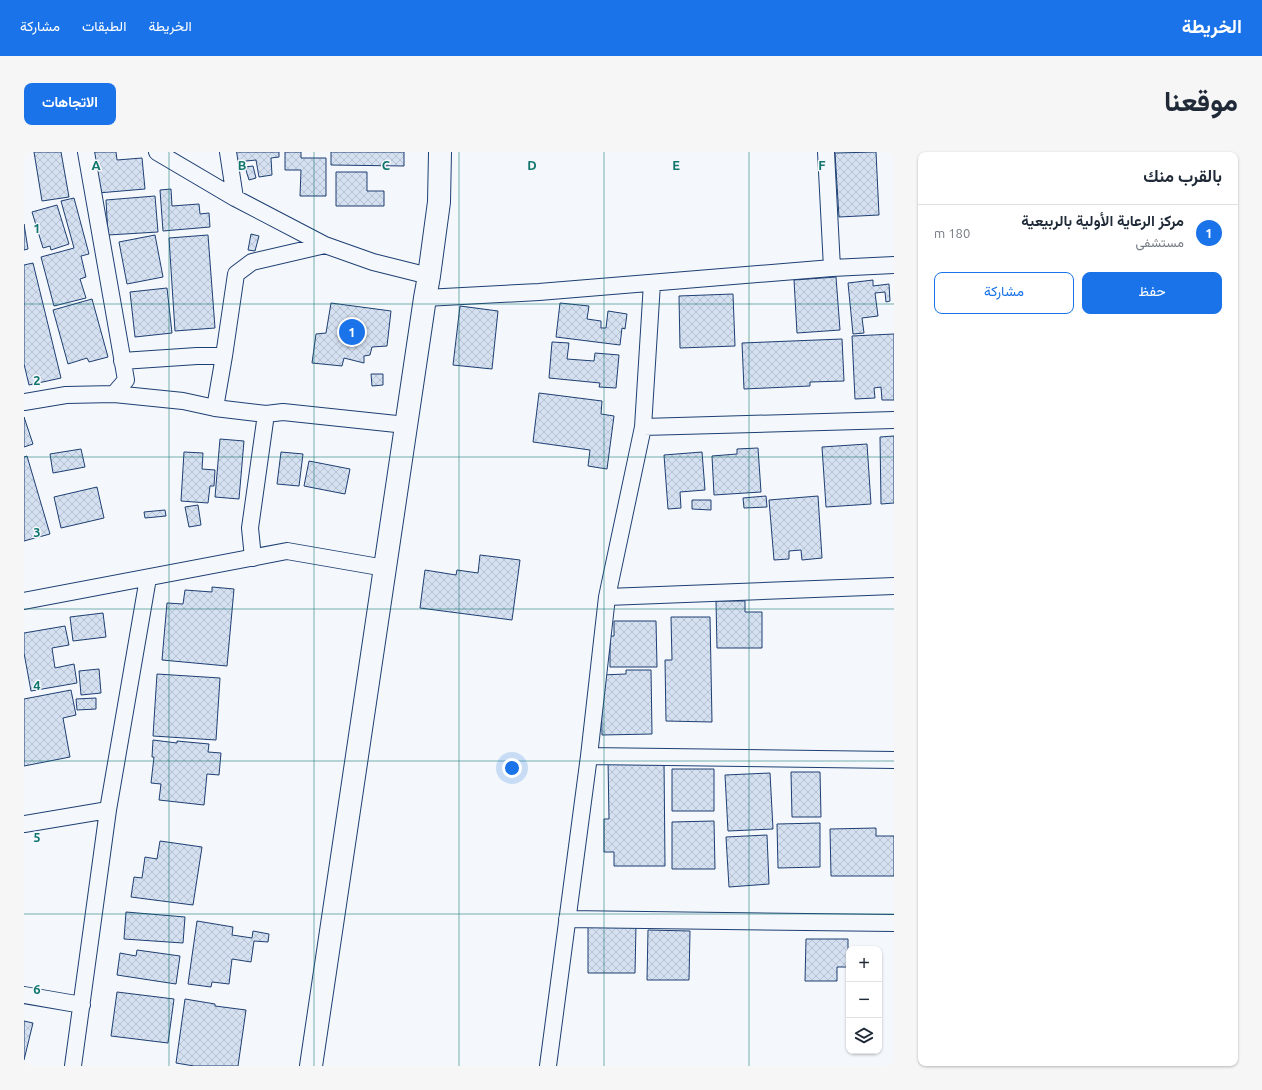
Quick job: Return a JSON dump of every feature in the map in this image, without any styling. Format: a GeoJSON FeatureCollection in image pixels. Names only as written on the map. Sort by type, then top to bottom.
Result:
{"type":"FeatureCollection","features":[{"type":"Feature","properties":{"kind":"main road"},"geometry":{"type":"LineString","coordinates":[[311,1066],[429,276],[439,202],[440,152]]}},
{"type":"Feature","properties":{"kind":"street"},"geometry":{"type":"LineString","coordinates":[[86,152],[126,380],[114,394]]}},
{"type":"Feature","properties":{"kind":"street"},"geometry":{"type":"LineString","coordinates":[[157,152],[235,198],[325,245],[373,262],[429,276]]}},
{"type":"Feature","properties":{"kind":"street"},"geometry":{"type":"LineString","coordinates":[[228,152],[235,198]]}},
{"type":"Feature","properties":{"kind":"street"},"geometry":{"type":"LineString","coordinates":[[826,152],[832,268]]}},
{"type":"Feature","properties":{"kind":"street"},"geometry":{"type":"LineString","coordinates":[[215,408],[236,274],[252,262],[325,245]]}},
{"type":"Feature","properties":{"kind":"street"},"geometry":{"type":"LineString","coordinates":[[425,298],[539,292],[832,268],[894,265]]}},
{"type":"Feature","properties":{"kind":"street"},"geometry":{"type":"LineString","coordinates":[[548,1066],[589,756],[607,597],[643,427],[652,283]]}},
{"type":"Feature","properties":{"kind":"street"},"geometry":{"type":"LineString","coordinates":[[122,361],[197,356],[224,356]]}},
{"type":"Feature","properties":{"kind":"street"},"geometry":{"type":"LineString","coordinates":[[24,402],[66,395],[114,394],[266,414],[283,412],[406,425]]}},
{"type":"Feature","properties":{"kind":"street"},"geometry":{"type":"LineString","coordinates":[[253,558],[250,528],[266,414]]}},
{"type":"Feature","properties":{"kind":"street"},"geometry":{"type":"LineString","coordinates":[[643,427],[894,420]]}},
{"type":"Feature","properties":{"kind":"street"},"geometry":{"type":"LineString","coordinates":[[24,601],[287,551],[385,568]]}},
{"type":"Feature","properties":{"kind":"street"},"geometry":{"type":"LineString","coordinates":[[73,1066],[108,810],[148,578]]}},
{"type":"Feature","properties":{"kind":"street"},"geometry":{"type":"LineString","coordinates":[[607,597],[894,586]]}},
{"type":"Feature","properties":{"kind":"street"},"geometry":{"type":"LineString","coordinates":[[589,756],[894,760]]}},
{"type":"Feature","properties":{"kind":"street"},"geometry":{"type":"LineString","coordinates":[[24,824],[108,810]]}},
{"type":"Feature","properties":{"kind":"street"},"geometry":{"type":"LineString","coordinates":[[567,920],[894,923]]}},
{"type":"Feature","properties":{"kind":"street"},"geometry":{"type":"LineString","coordinates":[[24,995],[82,1005]]}},
{"type":"Feature","properties":{"kind":"building"},"geometry":{"type":"Polygon","coordinates":[[[34,152],[61,152],[69,197],[42,201],[34,152]]]}},
{"type":"Feature","properties":{"kind":"building"},"geometry":{"type":"Polygon","coordinates":[[[94,152],[116,152],[117,160],[142,158],[145,189],[98,193],[94,152]]]}},
{"type":"Feature","properties":{"kind":"building"},"geometry":{"type":"Polygon","coordinates":[[[236,152],[279,152],[279,157],[271,158],[272,175],[259,177],[256,160],[237,162],[236,152]]]}},
{"type":"Feature","properties":{"kind":"building"},"geometry":{"type":"Polygon","coordinates":[[[285,152],[301,152],[301,158],[326,158],[326,196],[300,196],[301,170],[285,170],[285,152]]]}},
{"type":"Feature","properties":{"kind":"building"},"geometry":{"type":"Polygon","coordinates":[[[331,152],[404,152],[404,166],[331,165],[331,152]]]}},
{"type":"Feature","properties":{"kind":"building"},"geometry":{"type":"Polygon","coordinates":[[[876,152],[879,215],[839,217],[835,153],[876,152]]]}},
{"type":"Feature","properties":{"kind":"building"},"geometry":{"type":"Polygon","coordinates":[[[253,166],[256,178],[249,180],[245,167],[253,166]]]}},
{"type":"Feature","properties":{"kind":"building"},"geometry":{"type":"Polygon","coordinates":[[[336,172],[367,172],[367,191],[384,191],[384,206],[336,206],[336,172]]]}},
{"type":"Feature","properties":{"kind":"building"},"geometry":{"type":"Polygon","coordinates":[[[171,189],[172,206],[199,204],[200,214],[209,213],[210,227],[163,231],[160,190],[171,189]]]}},
{"type":"Feature","properties":{"kind":"building"},"geometry":{"type":"Polygon","coordinates":[[[155,196],[158,232],[108,235],[106,200],[155,196]]]}},
{"type":"Feature","properties":{"kind":"building"},"geometry":{"type":"Polygon","coordinates":[[[74,198],[89,254],[81,256],[86,277],[80,279],[86,298],[54,306],[41,257],[74,248],[61,201],[74,198]]]}},
{"type":"Feature","properties":{"kind":"building"},"geometry":{"type":"Polygon","coordinates":[[[57,205],[69,244],[51,250],[50,246],[43,248],[32,212],[57,205]]]}},
{"type":"Feature","properties":{"kind":"building"},"geometry":{"type":"Polygon","coordinates":[[[24,224],[28,249],[24,250],[24,224]]]}},
{"type":"Feature","properties":{"kind":"building"},"geometry":{"type":"Polygon","coordinates":[[[251,234],[259,236],[255,251],[248,250],[251,234]]]}},
{"type":"Feature","properties":{"kind":"building"},"geometry":{"type":"Polygon","coordinates":[[[155,235],[163,277],[127,284],[119,242],[155,235]]]}},
{"type":"Feature","properties":{"kind":"building"},"geometry":{"type":"Polygon","coordinates":[[[208,235],[215,328],[175,331],[169,238],[208,235]]]}},
{"type":"Feature","properties":{"kind":"building"},"geometry":{"type":"Polygon","coordinates":[[[33,263],[61,378],[29,385],[24,364],[24,265],[33,263]]]}},
{"type":"Feature","properties":{"kind":"building"},"geometry":{"type":"Polygon","coordinates":[[[836,277],[840,330],[797,333],[794,280],[836,277]]]}},
{"type":"Feature","properties":{"kind":"building"},"geometry":{"type":"Polygon","coordinates":[[[873,280],[873,286],[889,284],[890,301],[886,302],[885,292],[875,293],[878,316],[862,318],[864,333],[853,334],[848,283],[873,280]]]}},
{"type":"Feature","properties":{"kind":"building"},"geometry":{"type":"Polygon","coordinates":[[[167,288],[172,333],[135,337],[130,292],[167,288]]]}},
{"type":"Feature","properties":{"kind":"building"},"geometry":{"type":"Polygon","coordinates":[[[733,294],[735,346],[680,348],[679,296],[733,294]]]}},
{"type":"Feature","properties":{"kind":"building"},"geometry":{"type":"Polygon","coordinates":[[[92,299],[108,357],[89,362],[87,358],[68,364],[53,310],[92,299]]]}},
{"type":"Feature","properties":{"kind":"building"},"geometry":{"type":"Polygon","coordinates":[[[331,303],[391,311],[387,346],[372,347],[370,355],[364,356],[364,363],[344,358],[342,366],[312,363],[316,334],[326,333],[331,303]]]}},
{"type":"Feature","properties":{"kind":"building"},"geometry":{"type":"Polygon","coordinates":[[[560,303],[589,306],[587,319],[601,321],[601,328],[606,328],[608,311],[627,314],[625,329],[622,328],[620,345],[556,337],[560,303]]]}},
{"type":"Feature","properties":{"kind":"building"},"geometry":{"type":"Polygon","coordinates":[[[460,306],[498,311],[492,369],[453,365],[460,306]]]}},
{"type":"Feature","properties":{"kind":"building"},"geometry":{"type":"Polygon","coordinates":[[[894,334],[894,400],[882,400],[881,387],[874,388],[875,398],[855,399],[852,336],[894,334]]]}},
{"type":"Feature","properties":{"kind":"building"},"geometry":{"type":"Polygon","coordinates":[[[842,339],[844,381],[810,382],[810,386],[744,389],[742,343],[842,339]]]}},
{"type":"Feature","properties":{"kind":"building"},"geometry":{"type":"Polygon","coordinates":[[[552,342],[569,343],[567,359],[594,361],[595,353],[619,355],[616,388],[599,387],[600,383],[549,378],[552,342]]]}},
{"type":"Feature","properties":{"kind":"building"},"geometry":{"type":"Polygon","coordinates":[[[371,374],[383,374],[383,385],[372,386],[371,374]]]}},
{"type":"Feature","properties":{"kind":"building"},"geometry":{"type":"Polygon","coordinates":[[[539,393],[602,401],[601,414],[614,416],[607,469],[588,466],[590,450],[533,442],[539,393]]]}},
{"type":"Feature","properties":{"kind":"building"},"geometry":{"type":"Polygon","coordinates":[[[24,417],[33,444],[24,447],[24,417]]]}},
{"type":"Feature","properties":{"kind":"building"},"geometry":{"type":"Polygon","coordinates":[[[894,436],[894,503],[881,504],[880,437],[894,436]]]}},
{"type":"Feature","properties":{"kind":"building"},"geometry":{"type":"Polygon","coordinates":[[[220,439],[244,441],[239,499],[215,497],[220,439]]]}},
{"type":"Feature","properties":{"kind":"building"},"geometry":{"type":"Polygon","coordinates":[[[867,444],[871,504],[826,507],[822,447],[867,444]]]}},
{"type":"Feature","properties":{"kind":"building"},"geometry":{"type":"Polygon","coordinates":[[[758,448],[761,492],[714,495],[712,456],[737,454],[737,449],[758,448]]]}},
{"type":"Feature","properties":{"kind":"building"},"geometry":{"type":"Polygon","coordinates":[[[81,449],[85,467],[53,473],[50,454],[81,449]]]}},
{"type":"Feature","properties":{"kind":"building"},"geometry":{"type":"Polygon","coordinates":[[[184,452],[203,453],[202,469],[215,470],[214,486],[210,486],[208,503],[181,501],[184,452]]]}},
{"type":"Feature","properties":{"kind":"building"},"geometry":{"type":"Polygon","coordinates":[[[281,452],[303,454],[299,486],[277,484],[281,452]]]}},
{"type":"Feature","properties":{"kind":"building"},"geometry":{"type":"Polygon","coordinates":[[[702,452],[705,490],[680,492],[681,508],[668,509],[664,455],[702,452]]]}},
{"type":"Feature","properties":{"kind":"building"},"geometry":{"type":"Polygon","coordinates":[[[27,456],[50,534],[24,541],[24,457],[27,456]]]}},
{"type":"Feature","properties":{"kind":"building"},"geometry":{"type":"Polygon","coordinates":[[[309,461],[350,469],[345,494],[304,486],[309,461]]]}},
{"type":"Feature","properties":{"kind":"building"},"geometry":{"type":"Polygon","coordinates":[[[97,487],[104,518],[61,528],[54,497],[97,487]]]}},
{"type":"Feature","properties":{"kind":"building"},"geometry":{"type":"Polygon","coordinates":[[[766,496],[767,507],[744,508],[743,498],[766,496]]]}},
{"type":"Feature","properties":{"kind":"building"},"geometry":{"type":"Polygon","coordinates":[[[818,496],[822,558],[802,560],[801,550],[789,551],[789,559],[774,560],[769,500],[818,496]]]}},
{"type":"Feature","properties":{"kind":"building"},"geometry":{"type":"Polygon","coordinates":[[[692,500],[711,500],[711,510],[692,509],[692,500]]]}},
{"type":"Feature","properties":{"kind":"building"},"geometry":{"type":"Polygon","coordinates":[[[198,505],[201,525],[189,527],[185,507],[198,505]]]}},
{"type":"Feature","properties":{"kind":"building"},"geometry":{"type":"Polygon","coordinates":[[[165,510],[166,516],[145,518],[144,512],[165,510]]]}},
{"type":"Feature","properties":{"kind":"building"},"geometry":{"type":"Polygon","coordinates":[[[480,555],[520,560],[512,620],[420,608],[425,570],[456,575],[457,570],[478,573],[480,555]]]}},
{"type":"Feature","properties":{"kind":"building"},"geometry":{"type":"Polygon","coordinates":[[[212,587],[234,589],[227,666],[162,660],[167,603],[183,604],[185,590],[212,592],[212,587]]]}},
{"type":"Feature","properties":{"kind":"building"},"geometry":{"type":"Polygon","coordinates":[[[716,601],[745,601],[745,612],[762,612],[762,648],[717,648],[716,601]]]}},
{"type":"Feature","properties":{"kind":"building"},"geometry":{"type":"Polygon","coordinates":[[[103,613],[106,637],[73,641],[70,617],[103,613]]]}},
{"type":"Feature","properties":{"kind":"building"},"geometry":{"type":"Polygon","coordinates":[[[671,617],[710,617],[712,722],[666,721],[665,660],[672,660],[671,617]]]}},
{"type":"Feature","properties":{"kind":"building"},"geometry":{"type":"Polygon","coordinates":[[[614,621],[656,621],[657,667],[610,667],[610,636],[614,636],[614,621]]]}},
{"type":"Feature","properties":{"kind":"building"},"geometry":{"type":"Polygon","coordinates":[[[65,626],[69,645],[52,648],[55,668],[74,664],[77,683],[31,691],[24,653],[24,633],[65,626]]]}},
{"type":"Feature","properties":{"kind":"building"},"geometry":{"type":"Polygon","coordinates":[[[99,669],[101,693],[81,695],[79,671],[99,669]]]}},
{"type":"Feature","properties":{"kind":"building"},"geometry":{"type":"Polygon","coordinates":[[[626,670],[651,670],[652,734],[602,735],[601,675],[626,674],[626,670]]]}},
{"type":"Feature","properties":{"kind":"building"},"geometry":{"type":"Polygon","coordinates":[[[157,674],[220,678],[216,740],[153,736],[157,674]]]}},
{"type":"Feature","properties":{"kind":"building"},"geometry":{"type":"Polygon","coordinates":[[[71,690],[76,715],[63,718],[70,757],[24,766],[24,699],[71,690]]]}},
{"type":"Feature","properties":{"kind":"building"},"geometry":{"type":"Polygon","coordinates":[[[96,698],[96,709],[77,710],[76,699],[96,698]]]}},
{"type":"Feature","properties":{"kind":"building"},"geometry":{"type":"Polygon","coordinates":[[[153,740],[177,743],[177,741],[209,744],[208,752],[221,753],[219,775],[207,774],[204,805],[159,800],[161,784],[151,783],[154,757],[152,757],[153,740]]]}},
{"type":"Feature","properties":{"kind":"building"},"geometry":{"type":"Polygon","coordinates":[[[608,759],[664,759],[665,866],[614,866],[614,852],[604,852],[604,819],[609,819],[608,759]]]}},
{"type":"Feature","properties":{"kind":"building"},"geometry":{"type":"Polygon","coordinates":[[[672,769],[714,769],[714,811],[672,811],[672,769]]]}},
{"type":"Feature","properties":{"kind":"building"},"geometry":{"type":"Polygon","coordinates":[[[791,772],[820,772],[821,817],[792,817],[791,772]]]}},
{"type":"Feature","properties":{"kind":"building"},"geometry":{"type":"Polygon","coordinates":[[[770,773],[773,829],[728,831],[725,775],[770,773]]]}},
{"type":"Feature","properties":{"kind":"building"},"geometry":{"type":"Polygon","coordinates":[[[714,821],[715,869],[672,869],[672,822],[714,821]]]}},
{"type":"Feature","properties":{"kind":"building"},"geometry":{"type":"Polygon","coordinates":[[[820,823],[820,867],[778,868],[777,824],[820,823]]]}},
{"type":"Feature","properties":{"kind":"building"},"geometry":{"type":"Polygon","coordinates":[[[876,828],[876,836],[894,836],[894,876],[831,876],[830,829],[876,828]]]}},
{"type":"Feature","properties":{"kind":"building"},"geometry":{"type":"Polygon","coordinates":[[[767,835],[769,884],[729,887],[726,837],[767,835]]]}},
{"type":"Feature","properties":{"kind":"building"},"geometry":{"type":"Polygon","coordinates":[[[160,841],[202,847],[193,905],[131,897],[134,877],[142,878],[145,857],[157,859],[160,841]]]}},
{"type":"Feature","properties":{"kind":"building"},"geometry":{"type":"Polygon","coordinates":[[[126,912],[185,917],[183,943],[124,939],[126,912]]]}},
{"type":"Feature","properties":{"kind":"building"},"geometry":{"type":"Polygon","coordinates":[[[197,921],[233,927],[232,935],[252,938],[253,931],[269,934],[268,942],[254,941],[251,962],[232,959],[229,984],[212,982],[211,987],[188,984],[197,921]]]}},
{"type":"Feature","properties":{"kind":"building"},"geometry":{"type":"Polygon","coordinates":[[[588,925],[636,925],[635,973],[588,973],[588,925]]]}},
{"type":"Feature","properties":{"kind":"building"},"geometry":{"type":"Polygon","coordinates":[[[648,930],[690,931],[689,980],[647,980],[648,930]]]}},
{"type":"Feature","properties":{"kind":"building"},"geometry":{"type":"Polygon","coordinates":[[[806,939],[848,939],[848,946],[846,946],[846,967],[837,967],[837,981],[805,981],[806,939]]]}},
{"type":"Feature","properties":{"kind":"building"},"geometry":{"type":"Polygon","coordinates":[[[137,950],[180,956],[176,984],[117,975],[120,953],[136,956],[137,950]]]}},
{"type":"Feature","properties":{"kind":"building"},"geometry":{"type":"Polygon","coordinates":[[[117,992],[174,999],[168,1043],[111,1036],[117,992]]]}},
{"type":"Feature","properties":{"kind":"building"},"geometry":{"type":"Polygon","coordinates":[[[185,999],[215,1004],[215,1006],[246,1010],[238,1066],[194,1066],[176,1063],[185,999]]]}},
{"type":"Feature","properties":{"kind":"building"},"geometry":{"type":"Polygon","coordinates":[[[24,1021],[33,1023],[24,1060],[24,1021]]]}},
{"type":"Feature","properties":{"kind":"place","name":"مركز الرعاية الأولية بالربيعية"},"geometry":{"type":"Point","coordinates":[352,332]}}]}
